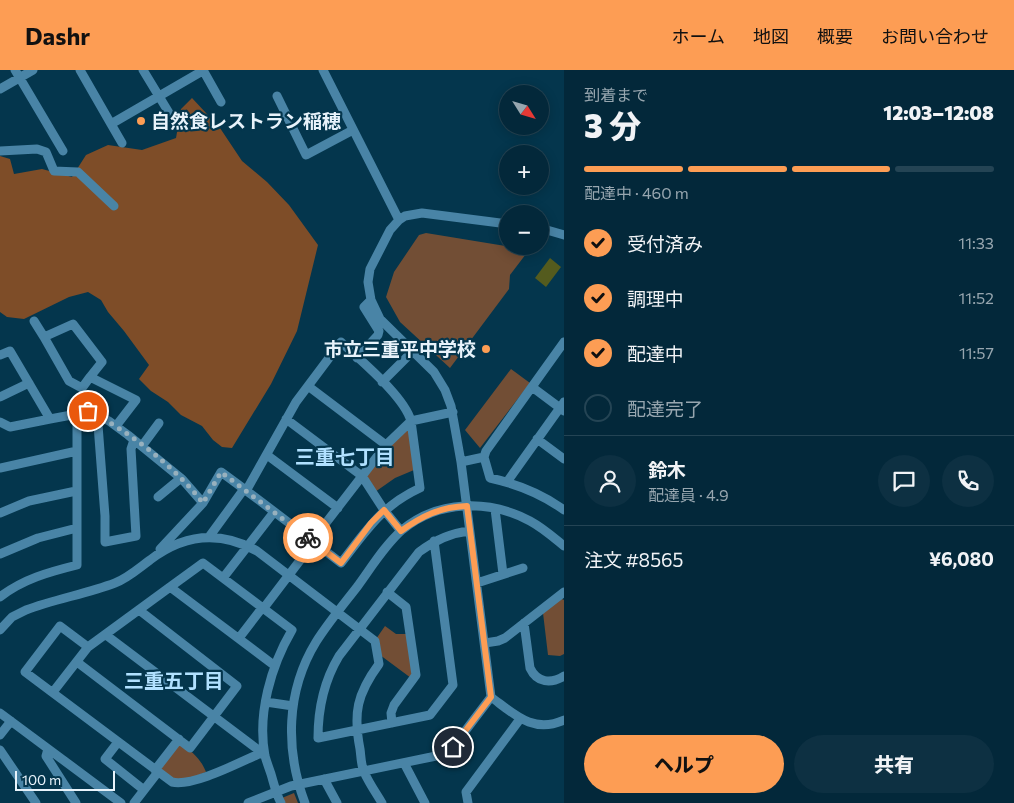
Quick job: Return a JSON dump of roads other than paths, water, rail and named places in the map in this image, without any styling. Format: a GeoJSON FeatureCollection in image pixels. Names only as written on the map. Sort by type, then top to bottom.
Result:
{"type":"FeatureCollection","features":[{"type":"Feature","properties":{"kind":"street"},"geometry":{"type":"LineString","coordinates":[[0,89],[17,74],[33,70]]}},
{"type":"Feature","properties":{"kind":"street"},"geometry":{"type":"LineString","coordinates":[[80,70],[122,143]]}},
{"type":"Feature","properties":{"kind":"street"},"geometry":{"type":"LineString","coordinates":[[143,70],[174,121]]}},
{"type":"Feature","properties":{"kind":"street"},"geometry":{"type":"LineString","coordinates":[[112,124],[203,70],[221,102]]}},
{"type":"Feature","properties":{"kind":"street"},"geometry":{"type":"LineString","coordinates":[[323,70],[398,220]]}},
{"type":"Feature","properties":{"kind":"street"},"geometry":{"type":"LineString","coordinates":[[17,74],[63,151]]}},
{"type":"Feature","properties":{"kind":"street"},"geometry":{"type":"LineString","coordinates":[[277,96],[306,155],[354,130]]}},
{"type":"Feature","properties":{"kind":"street"},"geometry":{"type":"LineString","coordinates":[[0,151],[43,150],[49,156],[54,171],[78,172],[114,206]]}},
{"type":"Feature","properties":{"kind":"street"},"geometry":{"type":"LineString","coordinates":[[248,803],[298,784],[441,755],[450,750],[491,697],[453,412],[438,377],[380,319],[371,300],[368,282],[370,269],[390,230],[398,220],[405,216],[422,213],[499,223]]}},
{"type":"Feature","properties":{"kind":"street"},"geometry":{"type":"LineString","coordinates":[[549,231],[564,235]]}},
{"type":"Feature","properties":{"kind":"street"},"geometry":{"type":"LineString","coordinates":[[357,358],[378,335],[379,331],[364,307],[371,300]]}},
{"type":"Feature","properties":{"kind":"street"},"geometry":{"type":"LineString","coordinates":[[34,320],[69,381],[82,388],[102,362],[73,324],[44,337]]}},
{"type":"Feature","properties":{"kind":"street"},"geometry":{"type":"LineString","coordinates":[[150,560],[203,503],[221,472],[245,490],[274,512],[313,542],[341,563],[371,523],[384,510],[407,494],[420,488],[411,421],[401,400],[341,342],[286,419],[245,490],[209,537]]}},
{"type":"Feature","properties":{"kind":"street"},"geometry":{"type":"LineString","coordinates":[[564,342],[486,451],[484,457],[490,478],[539,494],[564,510]]}},
{"type":"Feature","properties":{"kind":"street"},"geometry":{"type":"LineString","coordinates":[[0,355],[10,351],[50,419]]}},
{"type":"Feature","properties":{"kind":"street"},"geometry":{"type":"LineString","coordinates":[[382,382],[413,351]]}},
{"type":"Feature","properties":{"kind":"street"},"geometry":{"type":"LineString","coordinates":[[90,377],[136,400],[116,426]]}},
{"type":"Feature","properties":{"kind":"street"},"geometry":{"type":"LineString","coordinates":[[0,397],[29,383]]}},
{"type":"Feature","properties":{"kind":"street"},"geometry":{"type":"LineString","coordinates":[[308,386],[386,445]]}},
{"type":"Feature","properties":{"kind":"street"},"geometry":{"type":"LineString","coordinates":[[507,482],[562,407],[532,387]]}},
{"type":"Feature","properties":{"kind":"street"},"geometry":{"type":"LineString","coordinates":[[0,597],[26,580],[77,565],[77,406],[102,417],[116,426],[181,478],[203,503]]}},
{"type":"Feature","properties":{"kind":"street"},"geometry":{"type":"LineString","coordinates":[[239,638],[289,575],[386,445],[411,421],[453,412]]}},
{"type":"Feature","properties":{"kind":"street"},"geometry":{"type":"LineString","coordinates":[[0,422],[10,427],[76,414]]}},
{"type":"Feature","properties":{"kind":"street"},"geometry":{"type":"LineString","coordinates":[[102,417],[98,426],[105,516],[105,542],[136,536],[132,449],[159,423]]}},
{"type":"Feature","properties":{"kind":"street"},"geometry":{"type":"LineString","coordinates":[[286,419],[362,476],[384,510],[401,531]]}},
{"type":"Feature","properties":{"kind":"street"},"geometry":{"type":"LineString","coordinates":[[537,440],[564,459]]}},
{"type":"Feature","properties":{"kind":"street"},"geometry":{"type":"LineString","coordinates":[[0,468],[77,451]]}},
{"type":"Feature","properties":{"kind":"street"},"geometry":{"type":"LineString","coordinates":[[266,455],[338,508]]}},
{"type":"Feature","properties":{"kind":"street"},"geometry":{"type":"LineString","coordinates":[[461,462],[484,457]]}},
{"type":"Feature","properties":{"kind":"street"},"geometry":{"type":"LineString","coordinates":[[158,497],[181,478]]}},
{"type":"Feature","properties":{"kind":"street"},"geometry":{"type":"LineString","coordinates":[[0,513],[29,501],[76,491]]}},
{"type":"Feature","properties":{"kind":"street"},"geometry":{"type":"LineString","coordinates":[[305,803],[298,784],[291,746],[293,706],[301,676],[316,642],[401,531],[430,513],[450,507],[488,507],[529,520],[564,546]]}},
{"type":"Feature","properties":{"kind":"street"},"geometry":{"type":"LineString","coordinates":[[495,509],[504,574]]}},
{"type":"Feature","properties":{"kind":"street"},"geometry":{"type":"LineString","coordinates":[[224,578],[274,512]]}},
{"type":"Feature","properties":{"kind":"street"},"geometry":{"type":"LineString","coordinates":[[0,554],[38,538],[77,528]]}},
{"type":"Feature","properties":{"kind":"street"},"geometry":{"type":"LineString","coordinates":[[434,542],[453,684],[430,715],[318,738],[319,708],[327,680],[339,656],[415,556],[434,542],[456,532],[469,531]]}},
{"type":"Feature","properties":{"kind":"street"},"geometry":{"type":"LineString","coordinates":[[0,630],[18,613],[35,606],[115,583],[177,543],[209,537],[226,539],[248,546],[376,641],[379,664],[369,678],[360,698],[356,712],[356,730],[364,771],[382,803]]}},
{"type":"Feature","properties":{"kind":"street"},"geometry":{"type":"LineString","coordinates":[[53,692],[88,647],[203,562],[292,630],[276,666],[266,702],[264,733],[263,754],[281,803]]}},
{"type":"Feature","properties":{"kind":"street"},"geometry":{"type":"LineString","coordinates":[[477,583],[523,568]]}},
{"type":"Feature","properties":{"kind":"street"},"geometry":{"type":"LineString","coordinates":[[170,587],[276,666]]}},
{"type":"Feature","properties":{"kind":"street"},"geometry":{"type":"LineString","coordinates":[[387,592],[406,607],[416,675],[394,705],[392,723]]}},
{"type":"Feature","properties":{"kind":"street"},"geometry":{"type":"LineString","coordinates":[[485,643],[503,639],[564,593]]}},
{"type":"Feature","properties":{"kind":"street"},"geometry":{"type":"LineString","coordinates":[[77,662],[190,748],[238,686],[138,610]]}},
{"type":"Feature","properties":{"kind":"street"},"geometry":{"type":"LineString","coordinates":[[524,623],[532,673],[540,680],[546,682],[554,681],[564,676]]}},
{"type":"Feature","properties":{"kind":"street"},"geometry":{"type":"LineString","coordinates":[[88,647],[60,626],[25,672],[174,783],[187,783],[263,754]]}},
{"type":"Feature","properties":{"kind":"street"},"geometry":{"type":"LineString","coordinates":[[106,635],[263,754]]}},
{"type":"Feature","properties":{"kind":"street"},"geometry":{"type":"LineString","coordinates":[[491,697],[520,719],[543,725],[564,720]]}},
{"type":"Feature","properties":{"kind":"street"},"geometry":{"type":"LineString","coordinates":[[266,702],[293,706]]}},
{"type":"Feature","properties":{"kind":"street"},"geometry":{"type":"LineString","coordinates":[[0,714],[121,803]]}},
{"type":"Feature","properties":{"kind":"street"},"geometry":{"type":"LineString","coordinates":[[468,803],[466,792],[520,719]]}},
{"type":"Feature","properties":{"kind":"street"},"geometry":{"type":"LineString","coordinates":[[0,735],[11,721]]}},
{"type":"Feature","properties":{"kind":"street"},"geometry":{"type":"LineString","coordinates":[[134,803],[179,739]]}},
{"type":"Feature","properties":{"kind":"street"},"geometry":{"type":"LineString","coordinates":[[118,742],[105,759],[144,790]]}},
{"type":"Feature","properties":{"kind":"street"},"geometry":{"type":"LineString","coordinates":[[48,749],[46,756],[76,803]]}},
{"type":"Feature","properties":{"kind":"street"},"geometry":{"type":"LineString","coordinates":[[0,750],[36,803]]}},
{"type":"Feature","properties":{"kind":"street"},"geometry":{"type":"LineString","coordinates":[[404,763],[425,803]]}},
{"type":"Feature","properties":{"kind":"street"},"geometry":{"type":"LineString","coordinates":[[324,779],[337,803]]}},
{"type":"Feature","properties":{"kind":"place","name":"自然食レストラン稲穂"},"geometry":{"type":"Point","coordinates":[141,121]}},
{"type":"Feature","properties":{"kind":"place","name":"市立三重平中学校"},"geometry":{"type":"Point","coordinates":[486,349]}},
{"type":"Feature","properties":{"kind":"district","name":"三重七丁目"},"geometry":{"type":"Point","coordinates":[345,457]}},
{"type":"Feature","properties":{"kind":"district","name":"三重五丁目"},"geometry":{"type":"Point","coordinates":[174,681]}}]}
